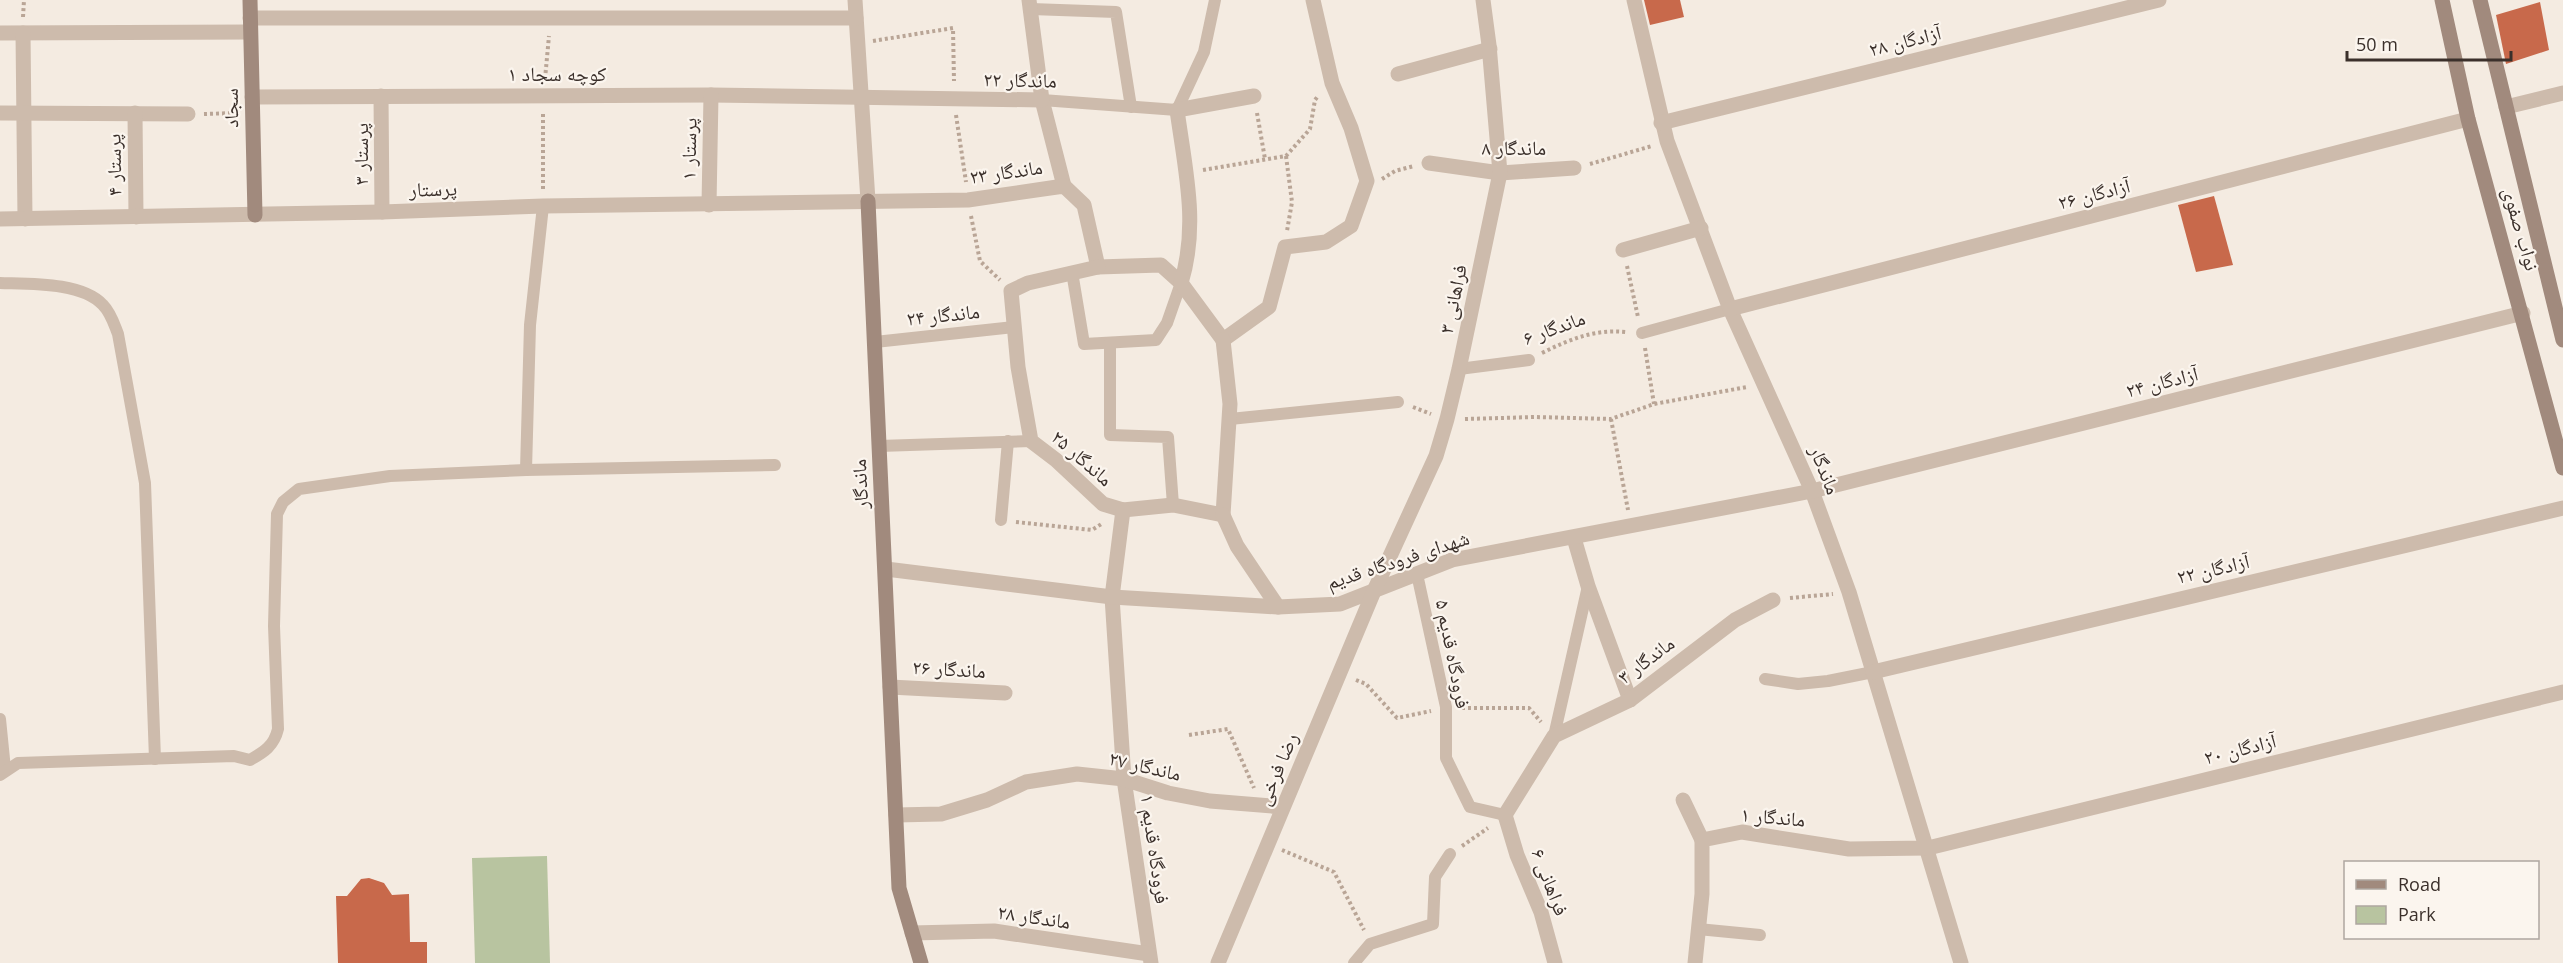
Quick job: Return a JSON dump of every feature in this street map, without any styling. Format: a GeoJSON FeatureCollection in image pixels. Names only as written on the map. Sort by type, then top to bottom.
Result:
{"type":"FeatureCollection","features":[{"type":"Feature","properties":{"kind":"street","name":"سجاد"},"geometry":{"type":"LineString","coordinates":[[250,0],[255,215]]}},
{"type":"Feature","properties":{"kind":"street","name":"ماندگار"},"geometry":{"type":"LineString","coordinates":[[855,0],[875,342],[899,888],[921,963]]}},
{"type":"Feature","properties":{"kind":"street"},"geometry":{"type":"LineString","coordinates":[[1222,340],[1269,307],[1285,246],[1326,242],[1351,226],[1367,181],[1351,128],[1332,83],[1314,0]]}},
{"type":"Feature","properties":{"kind":"street","name":"فراهانی ۳"},"geometry":{"type":"LineString","coordinates":[[1374,591],[1436,456],[1460,369],[1500,173],[1490,49],[1483,0]]}},
{"type":"Feature","properties":{"kind":"street","name":"ماندگار"},"geometry":{"type":"LineString","coordinates":[[1634,0],[1667,141],[1730,309],[1766,383],[1812,490],[1849,592],[1961,963]]}},
{"type":"Feature","properties":{"kind":"street","name":"آزادگان ۲۸"},"geometry":{"type":"LineString","coordinates":[[1661,123],[2159,0]]}},
{"type":"Feature","properties":{"kind":"street","name":"نواب صفوی"},"geometry":{"type":"LineString","coordinates":[[2442,0],[2468,119],[2523,313],[2563,468]]}},
{"type":"Feature","properties":{"kind":"street","name":"نواب صفوی"},"geometry":{"type":"LineString","coordinates":[[2480,0],[2560,315],[2563,340]]}},
{"type":"Feature","properties":{"kind":"street"},"geometry":{"type":"LineString","coordinates":[[1030,5],[1042,100],[1064,186]]}},
{"type":"Feature","properties":{"kind":"street"},"geometry":{"type":"LineString","coordinates":[[0,33],[250,25],[856,18]]}},
{"type":"Feature","properties":{"kind":"street"},"geometry":{"type":"LineString","coordinates":[[23,33],[25,219]]}},
{"type":"Feature","properties":{"kind":"street"},"geometry":{"type":"LineString","coordinates":[[1398,74],[1490,49]]}},
{"type":"Feature","properties":{"kind":"street"},"geometry":{"type":"LineString","coordinates":[[2506,107],[2563,93]]}},
{"type":"Feature","properties":{"kind":"street","name":"کوچه سجاد ۱"},"geometry":{"type":"LineString","coordinates":[[252,97],[711,94],[862,97]]}},
{"type":"Feature","properties":{"kind":"street","name":"پرستار ۱"},"geometry":{"type":"LineString","coordinates":[[709,205],[711,94]]}},
{"type":"Feature","properties":{"kind":"street","name":"پرستار ۳"},"geometry":{"type":"LineString","coordinates":[[381,96],[382,212]]}},
{"type":"Feature","properties":{"kind":"street"},"geometry":{"type":"LineString","coordinates":[[1181,283],[1187,262],[1191,205],[1177,110],[1254,96]]}},
{"type":"Feature","properties":{"kind":"street","name":"ماندگار ۲۲"},"geometry":{"type":"LineString","coordinates":[[862,97],[1042,100]]}},
{"type":"Feature","properties":{"kind":"street"},"geometry":{"type":"LineString","coordinates":[[0,113],[188,114]]}},
{"type":"Feature","properties":{"kind":"street","name":"پرستار ۴"},"geometry":{"type":"LineString","coordinates":[[135,113],[136,217]]}},
{"type":"Feature","properties":{"kind":"street","name":"آزادگان ۲۶"},"geometry":{"type":"LineString","coordinates":[[1730,309],[2468,119]]}},
{"type":"Feature","properties":{"kind":"street","name":"ماندگار ۸"},"geometry":{"type":"LineString","coordinates":[[1430,163],[1500,173],[1574,168]]}},
{"type":"Feature","properties":{"kind":"street","name":"ماندگار ۲۳"},"geometry":{"type":"LineString","coordinates":[[868,201],[968,200],[1064,186],[1084,205],[1098,267]]}},
{"type":"Feature","properties":{"kind":"street","name":"پرستار"},"geometry":{"type":"LineString","coordinates":[[0,219],[868,201]]}},
{"type":"Feature","properties":{"kind":"street"},"geometry":{"type":"LineString","coordinates":[[1623,250],[1701,228]]}},
{"type":"Feature","properties":{"kind":"street"},"geometry":{"type":"LineString","coordinates":[[1030,441],[1011,291],[1028,283],[1098,267],[1161,265],[1181,283],[1222,340],[1230,419],[1223,515],[1237,546],[1278,607]]}},
{"type":"Feature","properties":{"kind":"street","name":"آزادگان ۲۴"},"geometry":{"type":"LineString","coordinates":[[1812,490],[2523,313]]}},
{"type":"Feature","properties":{"kind":"street","name":"ماندگار ۲۵"},"geometry":{"type":"LineString","coordinates":[[1030,441],[1056,460],[1103,504],[1122,510],[1173,505],[1223,515]]}},
{"type":"Feature","properties":{"kind":"street","name":"شهدای فرودگاه قدیم"},"geometry":{"type":"LineString","coordinates":[[886,568],[1112,597],[1278,607],[1340,604],[1452,560],[1812,490]]}},
{"type":"Feature","properties":{"kind":"street","name":"آزادگان ۲۲"},"geometry":{"type":"LineString","coordinates":[[1873,672],[2563,508]]}},
{"type":"Feature","properties":{"kind":"street","name":"فرودگاه قدیم ۱"},"geometry":{"type":"LineString","coordinates":[[1122,510],[1112,597],[1124,779],[1150,959]]}},
{"type":"Feature","properties":{"kind":"street"},"geometry":{"type":"LineString","coordinates":[[1574,538],[1588,586],[1630,700]]}},
{"type":"Feature","properties":{"kind":"street","name":"رضا فرخی"},"geometry":{"type":"LineString","coordinates":[[1218,963],[1374,591]]}},
{"type":"Feature","properties":{"kind":"street","name":"ماندگار ۳"},"geometry":{"type":"LineString","coordinates":[[1554,736],[1630,700],[1735,621],[1773,600]]}},
{"type":"Feature","properties":{"kind":"street","name":"ماندگار ۲۶"},"geometry":{"type":"LineString","coordinates":[[890,687],[1005,693]]}},
{"type":"Feature","properties":{"kind":"street","name":"آزادگان ۲۰"},"geometry":{"type":"LineString","coordinates":[[1928,848],[2563,692]]}},
{"type":"Feature","properties":{"kind":"street"},"geometry":{"type":"LineString","coordinates":[[1505,815],[1554,736]]}},
{"type":"Feature","properties":{"kind":"street","name":"ماندگار ۲۷"},"geometry":{"type":"LineString","coordinates":[[896,815],[941,814],[987,800],[1026,782],[1077,774],[1124,779],[1168,793],[1210,801],[1283,807]]}},
{"type":"Feature","properties":{"kind":"street"},"geometry":{"type":"LineString","coordinates":[[1683,800],[1702,840],[1702,894],[1695,963]]}},
{"type":"Feature","properties":{"kind":"street","name":"فراهانی ۶"},"geometry":{"type":"LineString","coordinates":[[1505,815],[1517,855],[1541,912],[1555,963]]}},
{"type":"Feature","properties":{"kind":"street","name":"ماندگار ۱"},"geometry":{"type":"LineString","coordinates":[[1702,840],[1742,832],[1849,849],[1928,848]]}},
{"type":"Feature","properties":{"kind":"street","name":"ماندگار ۲۸"},"geometry":{"type":"LineString","coordinates":[[912,933],[994,931],[1150,959]]}},
{"type":"Feature","properties":{"kind":"lane"},"geometry":{"type":"LineString","coordinates":[[1177,110],[1204,52],[1215,0]]}},
{"type":"Feature","properties":{"kind":"lane"},"geometry":{"type":"LineString","coordinates":[[1030,5],[1116,12],[1131,107]]}},
{"type":"Feature","properties":{"kind":"lane","name":"ماندگار ۲۲"},"geometry":{"type":"LineString","coordinates":[[1042,100],[1177,110]]}},
{"type":"Feature","properties":{"kind":"lane"},"geometry":{"type":"LineString","coordinates":[[526,470],[530,325],[543,206]]}},
{"type":"Feature","properties":{"kind":"lane"},"geometry":{"type":"LineString","coordinates":[[1072,272],[1084,344],[1156,340],[1167,323],[1181,283]]}},
{"type":"Feature","properties":{"kind":"lane"},"geometry":{"type":"LineString","coordinates":[[0,283],[44,285],[84,291],[103,304],[118,334],[144,483],[155,759]]}},
{"type":"Feature","properties":{"kind":"lane"},"geometry":{"type":"LineString","coordinates":[[1642,333],[1730,309]]}},
{"type":"Feature","properties":{"kind":"lane","name":"ماندگار ۲۴"},"geometry":{"type":"LineString","coordinates":[[875,342],[1014,327]]}},
{"type":"Feature","properties":{"kind":"lane"},"geometry":{"type":"LineString","coordinates":[[1110,343],[1110,435],[1168,437],[1173,505]]}},
{"type":"Feature","properties":{"kind":"lane","name":"ماندگار ۶"},"geometry":{"type":"LineString","coordinates":[[1460,369],[1529,360]]}},
{"type":"Feature","properties":{"kind":"lane"},"geometry":{"type":"LineString","coordinates":[[1230,419],[1398,402]]}},
{"type":"Feature","properties":{"kind":"lane"},"geometry":{"type":"LineString","coordinates":[[1001,520],[1008,441]]}},
{"type":"Feature","properties":{"kind":"lane","name":"ماندگار ۲۵"},"geometry":{"type":"LineString","coordinates":[[879,446],[1030,441]]}},
{"type":"Feature","properties":{"kind":"lane"},"geometry":{"type":"LineString","coordinates":[[0,719],[3,772],[18,763],[234,756],[250,760],[264,752],[275,740],[278,729],[274,626],[277,514],[283,502],[299,489],[390,476],[526,470],[775,465]]}},
{"type":"Feature","properties":{"kind":"lane","name":"فرودگاه قدیم ۵"},"geometry":{"type":"LineString","coordinates":[[1417,574],[1446,707],[1446,758],[1470,807],[1505,815]]}},
{"type":"Feature","properties":{"kind":"lane"},"geometry":{"type":"LineString","coordinates":[[1554,736],[1588,586]]}},
{"type":"Feature","properties":{"kind":"lane"},"geometry":{"type":"LineString","coordinates":[[1765,679],[1798,684],[1873,672]]}},
{"type":"Feature","properties":{"kind":"lane"},"geometry":{"type":"LineString","coordinates":[[1354,963],[1370,944],[1433,924],[1435,878],[1450,854]]}},
{"type":"Feature","properties":{"kind":"lane"},"geometry":{"type":"LineString","coordinates":[[1698,929],[1760,935]]}},
{"type":"Feature","properties":{"kind":"path"},"geometry":{"type":"LineString","coordinates":[[858,44],[953,28],[954,100],[968,200],[980,261],[1011,291]]}},
{"type":"Feature","properties":{"kind":"path"},"geometry":{"type":"LineString","coordinates":[[1185,173],[1286,156],[1310,129],[1315,100],[1332,83]]}},
{"type":"Feature","properties":{"kind":"path"},"geometry":{"type":"LineString","coordinates":[[1254,96],[1265,159]]}},
{"type":"Feature","properties":{"kind":"path"},"geometry":{"type":"LineString","coordinates":[[188,114],[252,113]]}},
{"type":"Feature","properties":{"kind":"path"},"geometry":{"type":"LineString","coordinates":[[1574,168],[1667,141]]}},
{"type":"Feature","properties":{"kind":"path"},"geometry":{"type":"LineString","coordinates":[[1285,246],[1292,202],[1286,156]]}},
{"type":"Feature","properties":{"kind":"path"},"geometry":{"type":"LineString","coordinates":[[1364,190],[1395,171],[1430,163]]}},
{"type":"Feature","properties":{"kind":"path","name":"ماندگار ۶"},"geometry":{"type":"LineString","coordinates":[[1529,360],[1574,337],[1609,330],[1642,333]]}},
{"type":"Feature","properties":{"kind":"path"},"geometry":{"type":"LineString","coordinates":[[1398,402],[1447,419],[1535,417],[1611,419],[1654,404],[1766,383]]}},
{"type":"Feature","properties":{"kind":"path"},"geometry":{"type":"LineString","coordinates":[[1611,419],[1631,527]]}},
{"type":"Feature","properties":{"kind":"path"},"geometry":{"type":"LineString","coordinates":[[1001,520],[1092,530],[1122,510]]}},
{"type":"Feature","properties":{"kind":"path"},"geometry":{"type":"LineString","coordinates":[[1773,600],[1849,592]]}},
{"type":"Feature","properties":{"kind":"path"},"geometry":{"type":"LineString","coordinates":[[1341,674],[1366,684],[1397,718],[1446,707],[1529,708],[1554,736]]}},
{"type":"Feature","properties":{"kind":"path"},"geometry":{"type":"LineString","coordinates":[[1189,735],[1228,729],[1261,805]]}},
{"type":"Feature","properties":{"kind":"path"},"geometry":{"type":"LineString","coordinates":[[1450,854],[1505,815]]}},
{"type":"Feature","properties":{"kind":"path"},"geometry":{"type":"LineString","coordinates":[[1268,844],[1334,872],[1370,944]]}},
{"type":"Feature","properties":{"kind":"green space"},"geometry":{"type":"Polygon","coordinates":[[[547,856],[550,963],[475,963],[472,858],[547,856]]]}},
{"type":"Feature","properties":{"kind":"building"},"geometry":{"type":"Polygon","coordinates":[[[1644,0],[1680,0],[1684,17],[1650,25],[1644,0]]]}},
{"type":"Feature","properties":{"kind":"building"},"geometry":{"type":"Polygon","coordinates":[[[2540,2],[2549,50],[2506,64],[2496,15],[2540,2]]]}},
{"type":"Feature","properties":{"kind":"building"},"geometry":{"type":"Polygon","coordinates":[[[2214,196],[2233,265],[2196,272],[2178,205],[2214,196]]]}},
{"type":"Feature","properties":{"kind":"building"},"geometry":{"type":"Polygon","coordinates":[[[369,878],[384,883],[392,895],[409,894],[410,942],[427,942],[427,963],[338,963],[336,896],[347,896],[361,879],[369,878]]]}}]}
